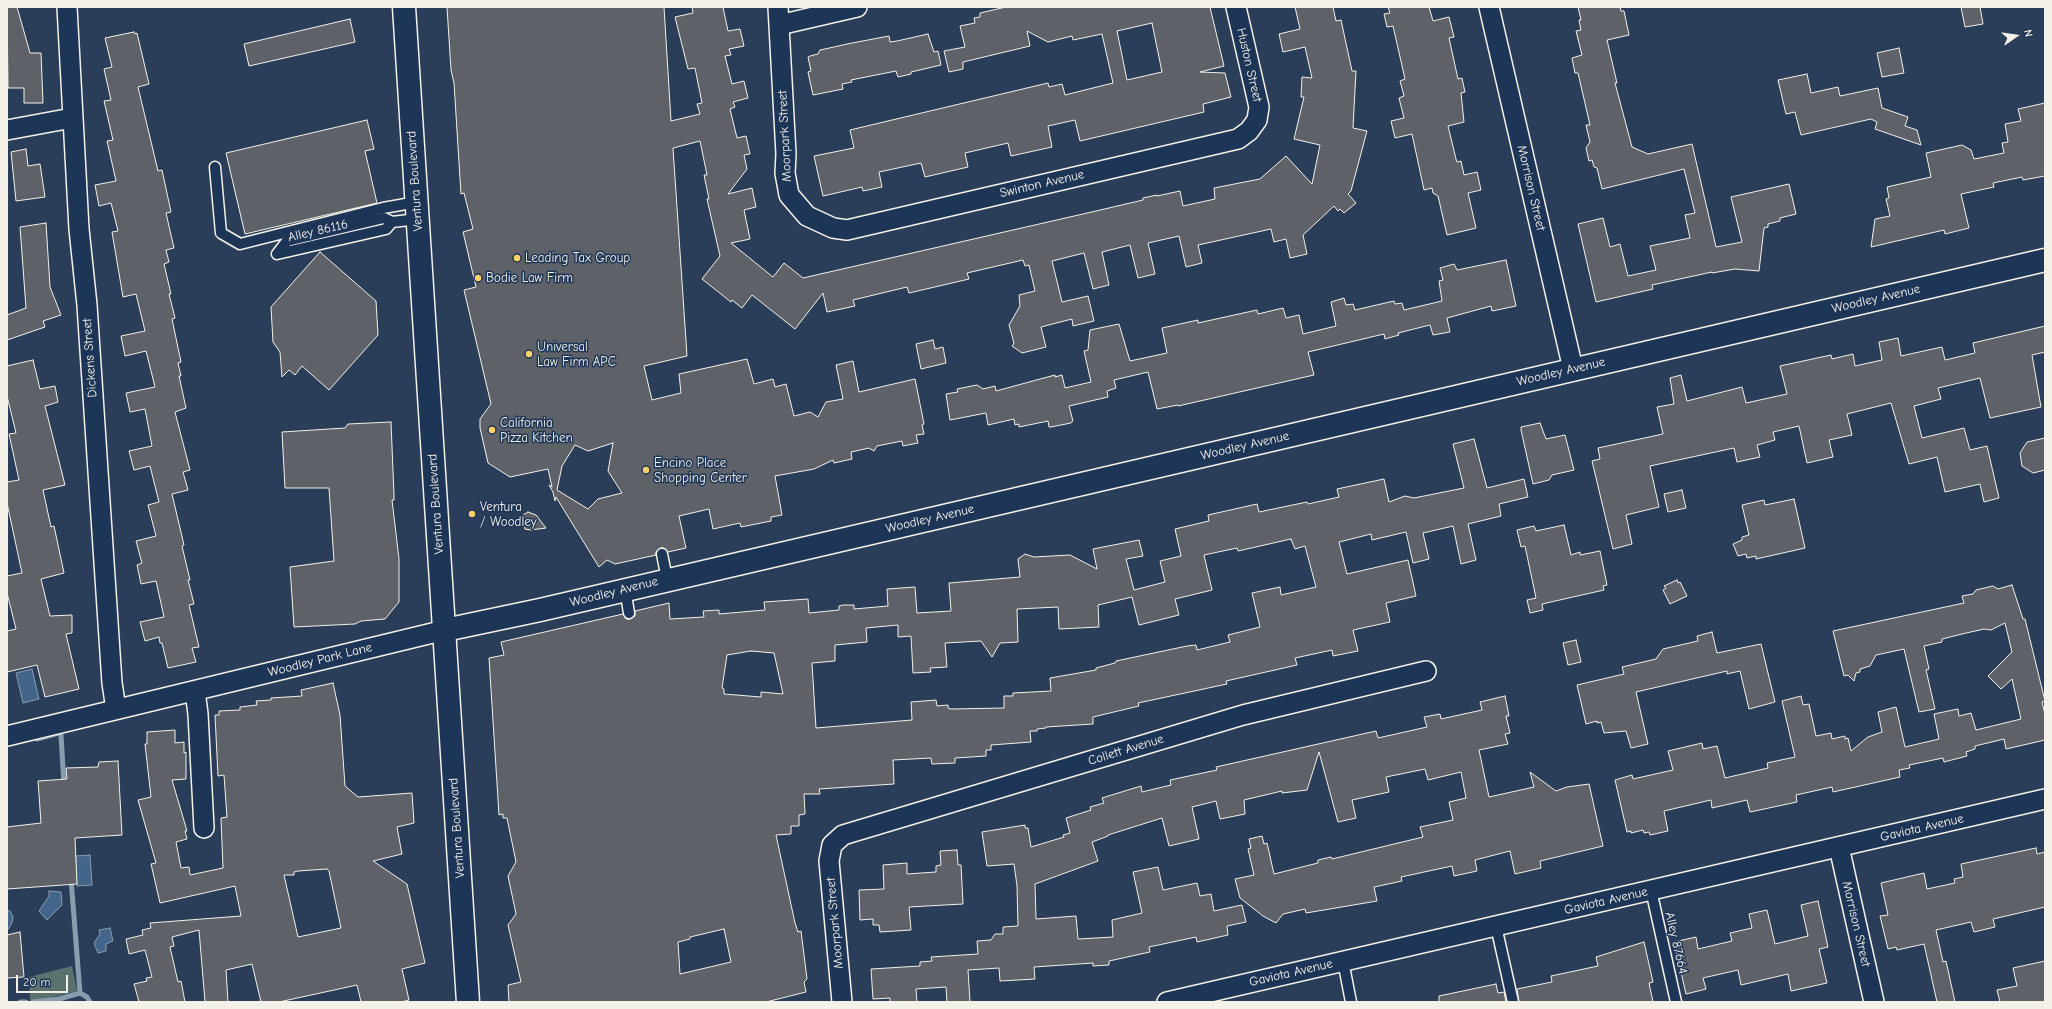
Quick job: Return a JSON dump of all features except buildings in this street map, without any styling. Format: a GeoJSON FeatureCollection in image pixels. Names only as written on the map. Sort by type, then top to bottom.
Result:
{"type":"FeatureCollection","features":[{"type":"Feature","properties":{"kind":"street","name":"Dickens Street"},"geometry":{"type":"LineString","coordinates":[[66,7],[79,228],[88,313],[112,683],[116,709]]}},
{"type":"Feature","properties":{"kind":"street","name":"Ventura Boulevard"},"geometry":{"type":"LineString","coordinates":[[404,7],[468,1002]]}},
{"type":"Feature","properties":{"kind":"street"},"geometry":{"type":"LineString","coordinates":[[778,16],[857,7]]}},
{"type":"Feature","properties":{"kind":"street","name":"Huston Street"},"geometry":{"type":"LineString","coordinates":[[1236,7],[1248,65],[1259,107],[1257,120],[1249,131],[1238,139]]}},
{"type":"Feature","properties":{"kind":"street","name":"Morrison Street"},"geometry":{"type":"LineString","coordinates":[[1489,7],[1573,369]]}},
{"type":"Feature","properties":{"kind":"street","name":"Moorpark Street"},"geometry":{"type":"LineString","coordinates":[[778,16],[786,154],[785,173],[790,195],[806,216],[833,228],[847,230]]}},
{"type":"Feature","properties":{"kind":"street"},"geometry":{"type":"LineString","coordinates":[[7,130],[72,118]]}},
{"type":"Feature","properties":{"kind":"street","name":"Swinton Avenue"},"geometry":{"type":"LineString","coordinates":[[847,230],[1238,139]]}},
{"type":"Feature","properties":{"kind":"street","name":"Woodley Avenue"},"geometry":{"type":"LineString","coordinates":[[445,630],[2045,260]]}},
{"type":"Feature","properties":{"kind":"street","name":"Woodley Park Lane"},"geometry":{"type":"LineString","coordinates":[[7,736],[445,630]]}},
{"type":"Feature","properties":{"kind":"street","name":"Collett Avenue"},"geometry":{"type":"LineString","coordinates":[[832,845],[843,835],[1243,715],[1426,671]]}},
{"type":"Feature","properties":{"kind":"street"},"geometry":{"type":"LineString","coordinates":[[195,691],[198,714],[204,828]]}},
{"type":"Feature","properties":{"kind":"street","name":"Gaviota Avenue"},"geometry":{"type":"LineString","coordinates":[[1168,1002],[2045,799]]}},
{"type":"Feature","properties":{"kind":"street","name":"Moorpark Street"},"geometry":{"type":"LineString","coordinates":[[832,845],[829,861],[842,1002]]}},
{"type":"Feature","properties":{"kind":"street","name":"Morrison Street"},"geometry":{"type":"LineString","coordinates":[[1839,847],[1874,1002]]}},
{"type":"Feature","properties":{"kind":"lane"},"geometry":{"type":"LineString","coordinates":[[214,167],[221,233],[240,244],[383,208],[417,210]]}},
{"type":"Feature","properties":{"kind":"lane","name":"Alley 86116"},"geometry":{"type":"LineString","coordinates":[[392,222],[384,218],[287,241],[277,254],[386,229],[392,222],[417,210]]}},
{"type":"Feature","properties":{"kind":"lane"},"geometry":{"type":"LineString","coordinates":[[662,554],[667,579]]}},
{"type":"Feature","properties":{"kind":"lane"},"geometry":{"type":"LineString","coordinates":[[624,589],[628,613]]}},
{"type":"Feature","properties":{"kind":"lane","name":"Alley 87664"},"geometry":{"type":"LineString","coordinates":[[1651,890],[1676,1002]]}},
{"type":"Feature","properties":{"kind":"lane"},"geometry":{"type":"LineString","coordinates":[[1496,926],[1514,1002]]}},
{"type":"Feature","properties":{"kind":"lane"},"geometry":{"type":"LineString","coordinates":[[1343,961],[1351,1002]]}},
{"type":"Feature","properties":{"kind":"green space"},"geometry":{"type":"Polygon","coordinates":[[[72,966],[77,991],[41,1000],[30,1000],[29,977],[72,966]]]}},
{"type":"Feature","properties":{"kind":"water"},"geometry":{"type":"Polygon","coordinates":[[[32,669],[39,699],[23,703],[16,673],[32,669]]]}},
{"type":"Feature","properties":{"kind":"water"},"geometry":{"type":"Polygon","coordinates":[[[90,855],[92,885],[77,886],[76,856],[90,855]]]}},
{"type":"Feature","properties":{"kind":"water"},"geometry":{"type":"Polygon","coordinates":[[[49,891],[61,892],[62,905],[47,920],[39,911],[49,896],[49,891]]]}},
{"type":"Feature","properties":{"kind":"water"},"geometry":{"type":"Polygon","coordinates":[[[7,910],[10,911],[13,917],[12,923],[7,931],[7,910]]]}},
{"type":"Feature","properties":{"kind":"water"},"geometry":{"type":"Polygon","coordinates":[[[110,928],[113,941],[106,944],[106,951],[98,953],[94,943],[100,934],[99,930],[110,928]]]}},
{"type":"Feature","properties":{"kind":"waterway"},"geometry":{"type":"LineString","coordinates":[[37,739],[59,733],[61,735],[64,785]]}},
{"type":"Feature","properties":{"kind":"waterway"},"geometry":{"type":"LineString","coordinates":[[71,879],[80,993],[87,997],[90,1002]]}},
{"type":"Feature","properties":{"kind":"waterway"},"geometry":{"type":"LineString","coordinates":[[33,1002],[59,999],[80,993]]}},
{"type":"Feature","properties":{"kind":"waterway"},"geometry":{"type":"LineString","coordinates":[[20,1002],[26,1002]]}},
{"type":"Feature","properties":{"kind":"place","name":"Leading Tax Group"},"geometry":{"type":"Point","coordinates":[517,258]}},
{"type":"Feature","properties":{"kind":"place","name":"Bodie Law Firm"},"geometry":{"type":"Point","coordinates":[478,278]}},
{"type":"Feature","properties":{"kind":"place","name":"Universal Law Firm APC"},"geometry":{"type":"Point","coordinates":[529,354]}},
{"type":"Feature","properties":{"kind":"place","name":"California Pizza Kitchen"},"geometry":{"type":"Point","coordinates":[492,430]}},
{"type":"Feature","properties":{"kind":"place","name":"Encino Place Shopping Center"},"geometry":{"type":"Point","coordinates":[646,470]}},
{"type":"Feature","properties":{"kind":"place","name":"Ventura / Woodley"},"geometry":{"type":"Point","coordinates":[472,514]}}]}
